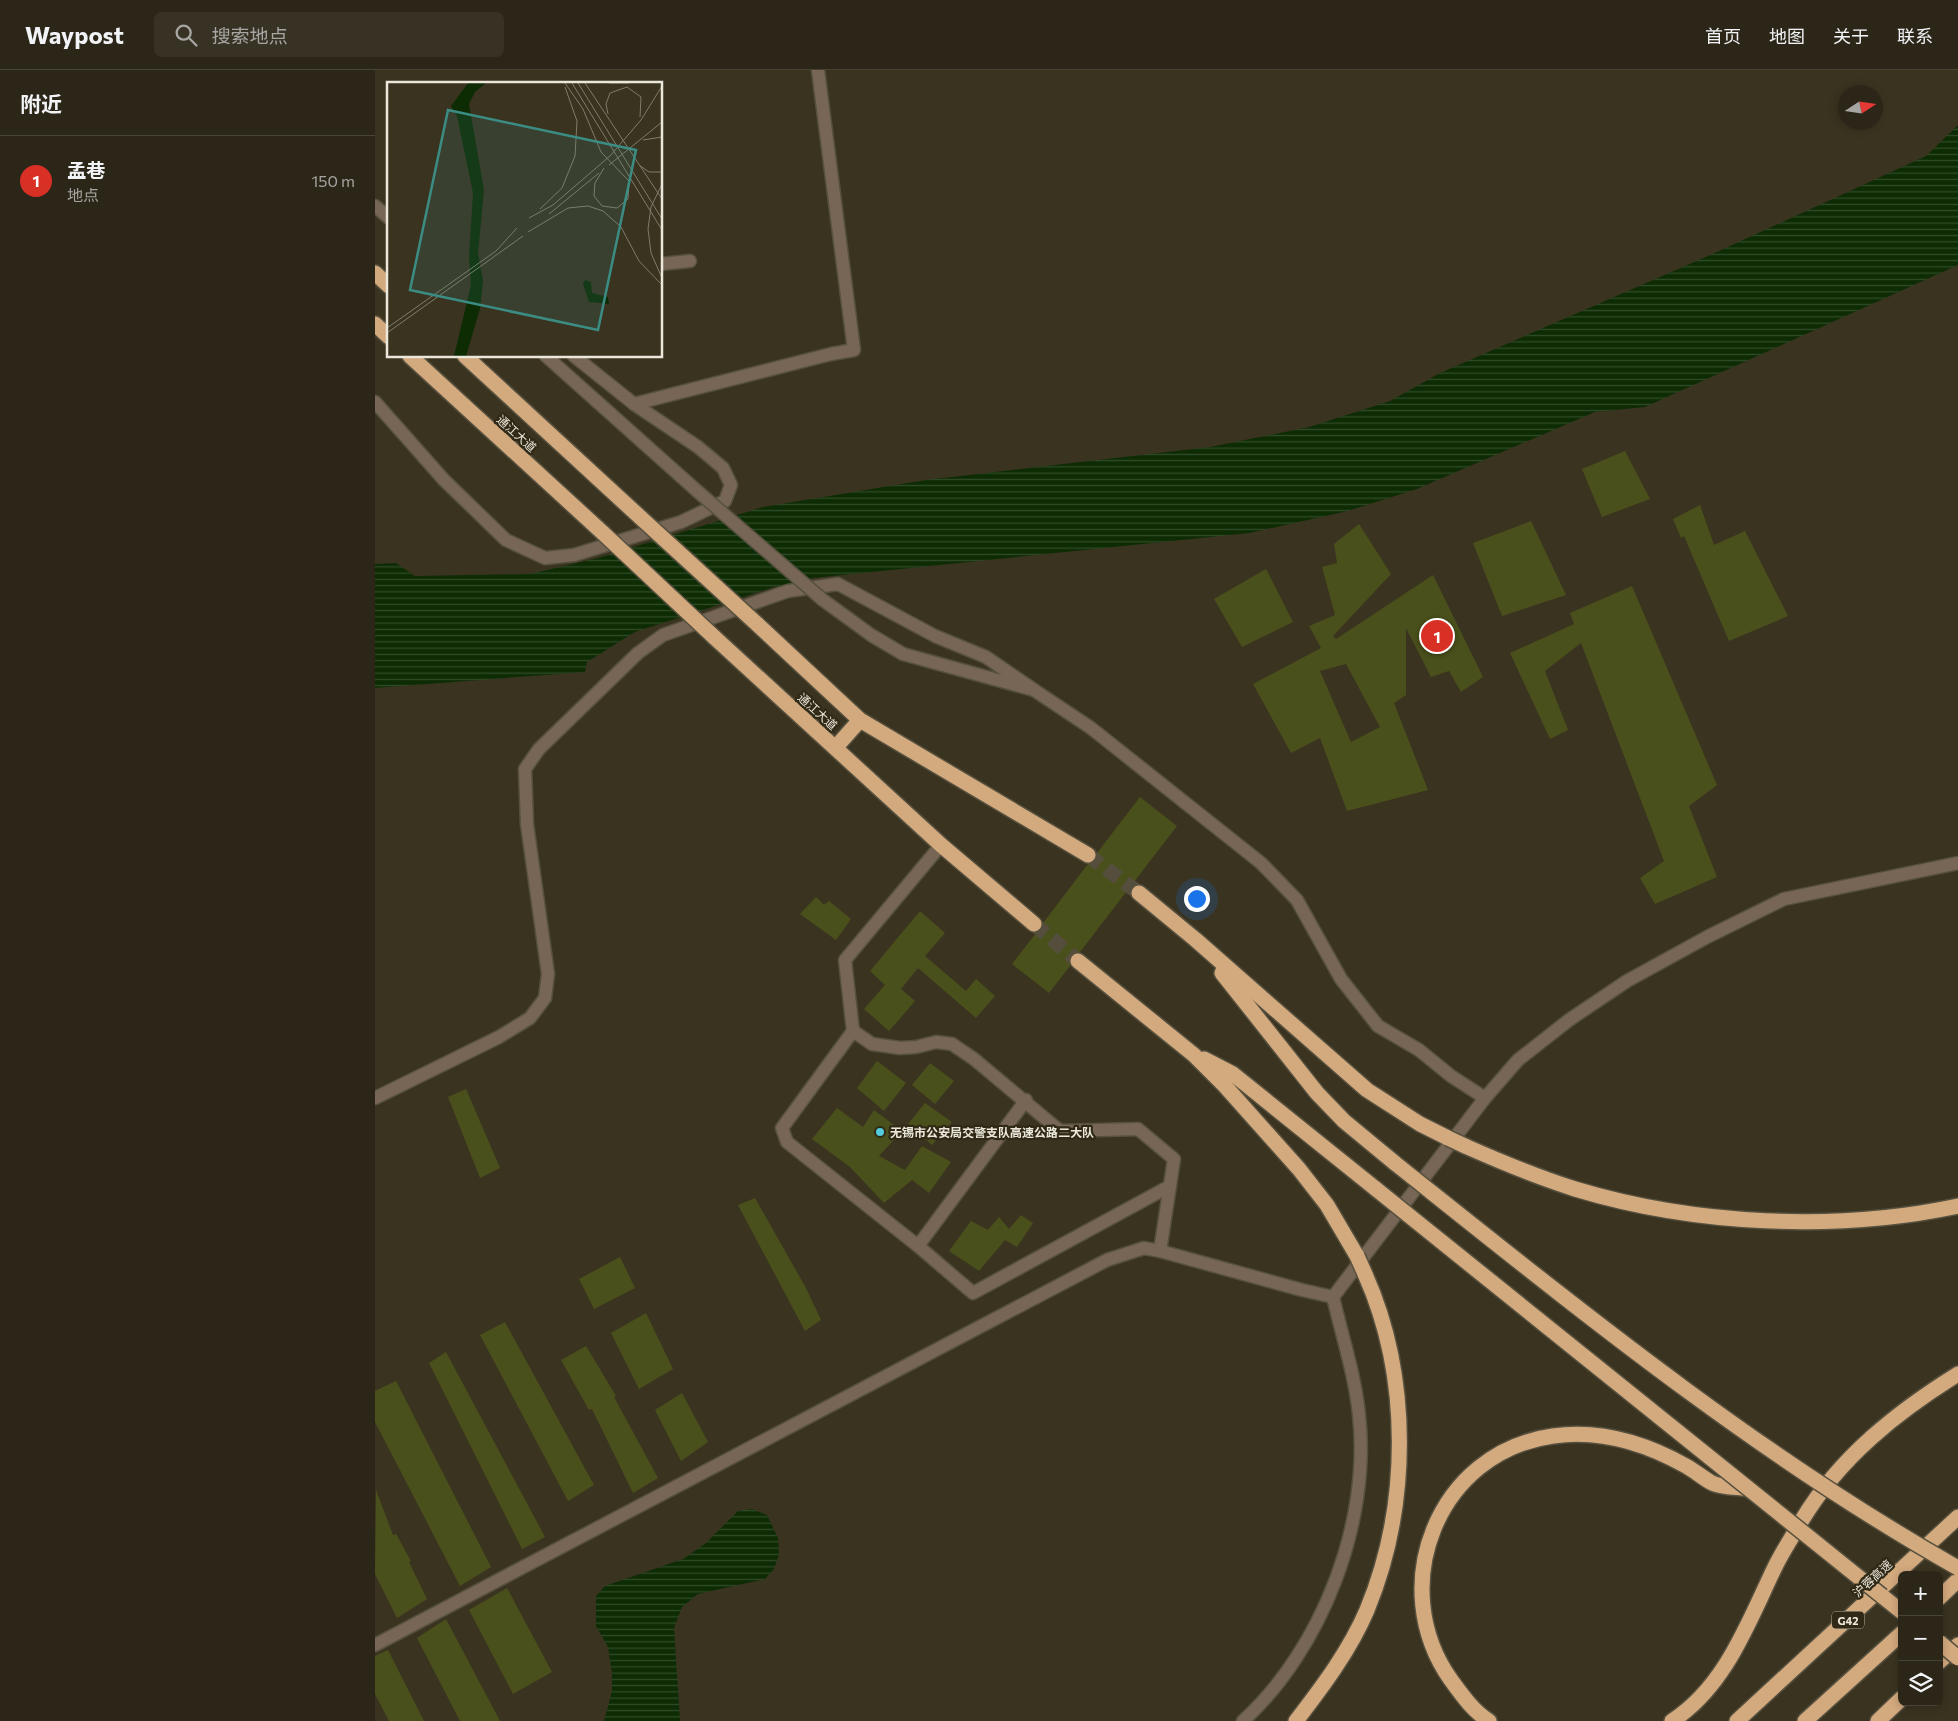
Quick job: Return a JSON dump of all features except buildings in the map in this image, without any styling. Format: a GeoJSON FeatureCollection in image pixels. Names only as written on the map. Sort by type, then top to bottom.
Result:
{"type":"FeatureCollection","features":[{"type":"Feature","properties":{"kind":"highway"},"geometry":{"type":"LineString","coordinates":[[375,273],[387,284]]}},
{"type":"Feature","properties":{"kind":"highway"},"geometry":{"type":"LineString","coordinates":[[375,324],[387,335]]}},
{"type":"Feature","properties":{"kind":"highway","name":"通江大道"},"geometry":{"type":"LineString","coordinates":[[412,358],[941,845],[1034,924]]}},
{"type":"Feature","properties":{"kind":"highway","name":"通江大道"},"geometry":{"type":"LineString","coordinates":[[467,358],[860,720],[1088,855]]}},
{"type":"Feature","properties":{"kind":"highway"},"geometry":{"type":"LineString","coordinates":[[836,747],[860,720]]}},
{"type":"Feature","properties":{"kind":"highway"},"geometry":{"type":"LineString","coordinates":[[1139,893],[1196,940],[1367,1090],[1420,1124],[1503,1163],[1575,1189],[1647,1206],[1725,1218],[1803,1221],[1879,1219],[1958,1206]]}},
{"type":"Feature","properties":{"kind":"highway"},"geometry":{"type":"LineString","coordinates":[[1196,940],[1317,1093],[1344,1121],[1396,1164],[1604,1330],[1699,1400],[1859,1510],[1958,1568]]}},
{"type":"Feature","properties":{"kind":"highway"},"geometry":{"type":"LineString","coordinates":[[1078,961],[1194,1054],[1255,1117],[1299,1169],[1327,1205],[1357,1256],[1372,1290],[1389,1349],[1399,1416],[1398,1479],[1387,1550],[1367,1610],[1332,1674],[1296,1721]]}},
{"type":"Feature","properties":{"kind":"highway"},"geometry":{"type":"LineString","coordinates":[[1194,1054],[1233,1074],[1898,1609]]}},
{"type":"Feature","properties":{"kind":"highway"},"geometry":{"type":"LineString","coordinates":[[1672,1721],[1704,1694],[1723,1669],[1799,1526],[1837,1472],[1879,1429],[1923,1396],[1958,1374]]}},
{"type":"Feature","properties":{"kind":"highway"},"geometry":{"type":"LineString","coordinates":[[1489,1721],[1458,1691],[1437,1661],[1426,1633],[1421,1596],[1424,1560],[1431,1535],[1449,1500],[1463,1483],[1502,1453],[1529,1442],[1552,1436],[1580,1434],[1609,1437],[1638,1444],[1688,1467],[1713,1484],[1749,1489]]}},
{"type":"Feature","properties":{"kind":"highway","name":"沪蓉高速"},"geometry":{"type":"LineString","coordinates":[[1737,1721],[1958,1517]]}},
{"type":"Feature","properties":{"kind":"highway"},"geometry":{"type":"LineString","coordinates":[[1943,1594],[1958,1580]]}},
{"type":"Feature","properties":{"kind":"highway"},"geometry":{"type":"LineString","coordinates":[[1805,1721],[1898,1637]]}},
{"type":"Feature","properties":{"kind":"highway"},"geometry":{"type":"LineString","coordinates":[[1940,1661],[1958,1644]]}},
{"type":"Feature","properties":{"kind":"highway"},"geometry":{"type":"LineString","coordinates":[[1943,1645],[1958,1658]]}},
{"type":"Feature","properties":{"kind":"highway"},"geometry":{"type":"LineString","coordinates":[[1878,1721],[1898,1702]]}},
{"type":"Feature","properties":{"kind":"street"},"geometry":{"type":"LineString","coordinates":[[634,404],[831,354],[854,350],[818,70]]}},
{"type":"Feature","properties":{"kind":"street"},"geometry":{"type":"LineString","coordinates":[[375,206],[387,216]]}},
{"type":"Feature","properties":{"kind":"street"},"geometry":{"type":"LineString","coordinates":[[663,264],[690,261]]}},
{"type":"Feature","properties":{"kind":"street"},"geometry":{"type":"LineString","coordinates":[[548,358],[823,600],[871,635],[903,654],[1034,690]]}},
{"type":"Feature","properties":{"kind":"street"},"geometry":{"type":"LineString","coordinates":[[375,402],[444,480],[506,540],[545,558],[574,555],[681,522],[725,501],[731,485],[723,468],[698,446],[634,404],[576,358]]}},
{"type":"Feature","properties":{"kind":"street"},"geometry":{"type":"LineString","coordinates":[[375,1098],[499,1037],[530,1018],[545,998],[549,974],[527,824],[525,769],[547,743],[638,653],[663,635],[788,591],[838,584],[935,636],[986,657],[1091,728],[1261,863],[1297,900],[1341,979],[1378,1026],[1419,1050],[1451,1076],[1485,1098]]}},
{"type":"Feature","properties":{"kind":"street"},"geometry":{"type":"LineString","coordinates":[[941,845],[845,960],[853,1031],[782,1128],[787,1142],[918,1246],[973,1293],[1170,1186]]}},
{"type":"Feature","properties":{"kind":"street"},"geometry":{"type":"LineString","coordinates":[[1243,1721],[1265,1700],[1295,1662],[1318,1620],[1334,1582],[1359,1498],[1359,1416],[1333,1297],[1485,1098],[1518,1060],[1569,1020],[1627,981],[1707,937],[1784,899],[1958,863]]}},
{"type":"Feature","properties":{"kind":"street"},"geometry":{"type":"LineString","coordinates":[[853,1031],[872,1044],[900,1048],[916,1047],[936,1042],[952,1044],[974,1058],[1026,1100],[1060,1131],[1138,1130],[1174,1159],[1160,1251]]}},
{"type":"Feature","properties":{"kind":"street"},"geometry":{"type":"LineString","coordinates":[[918,1246],[1026,1100]]}},
{"type":"Feature","properties":{"kind":"street"},"geometry":{"type":"LineString","coordinates":[[375,1645],[1107,1260],[1144,1248],[1333,1297]]}},
{"type":"Feature","properties":{"kind":"shaded area"},"geometry":{"type":"Polygon","coordinates":[[[1958,125],[1958,265],[1645,407],[1595,412],[1417,489],[1348,511],[1250,533],[813,578],[774,587],[635,632],[587,662],[585,672],[375,688],[375,564],[396,563],[415,576],[530,574],[598,558],[763,507],[926,480],[1210,447],[1309,427],[1390,401],[1440,373],[1708,256],[1926,156],[1958,125]]]}},
{"type":"Feature","properties":{"kind":"shaded area"},"geometry":{"type":"Polygon","coordinates":[[[752,1509],[767,1515],[778,1538],[779,1555],[774,1569],[765,1579],[698,1594],[682,1607],[674,1628],[680,1721],[604,1721],[612,1691],[612,1673],[608,1647],[596,1626],[596,1596],[605,1586],[683,1559],[706,1543],[738,1511],[752,1509]]]}},
{"type":"Feature","properties":{"kind":"tunnel"},"geometry":{"type":"LineString","coordinates":[[1088,855],[1139,893]]}},
{"type":"Feature","properties":{"kind":"tunnel"},"geometry":{"type":"LineString","coordinates":[[1034,924],[1078,961]]}},
{"type":"Feature","properties":{"kind":"place","name":"孟巷"},"geometry":{"type":"Point","coordinates":[1437,636]}},
{"type":"Feature","properties":{"kind":"place","name":"无锡市公安局交警支队高速公路二大队"},"geometry":{"type":"Point","coordinates":[880,1132]}}]}
